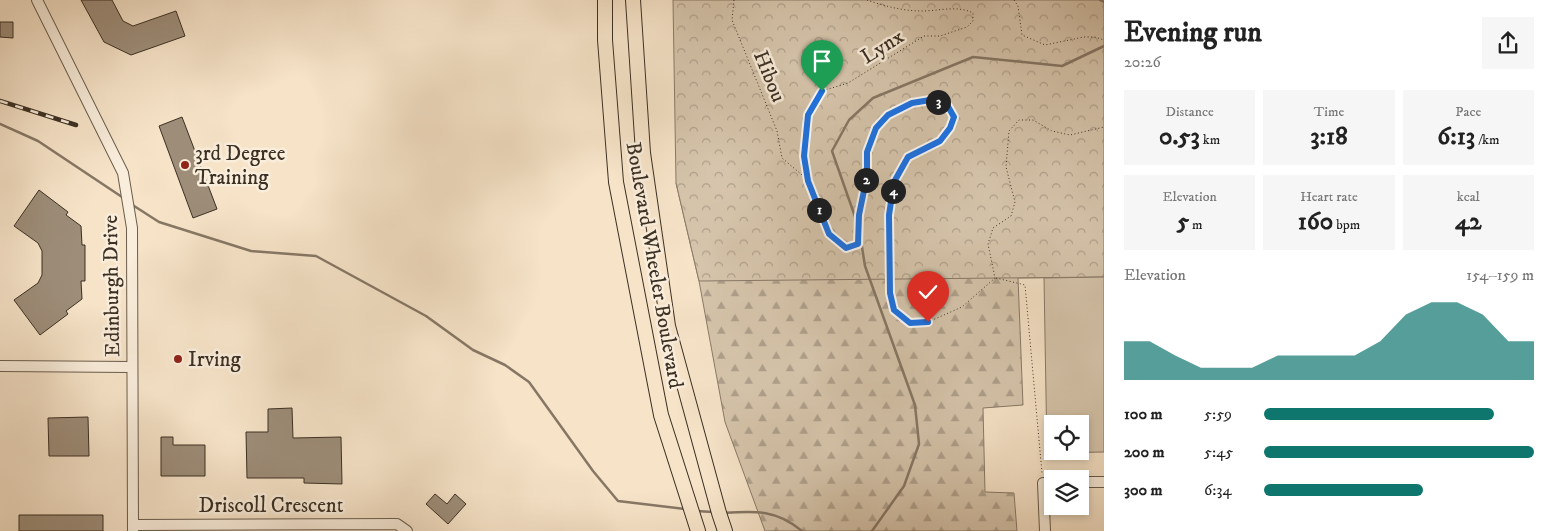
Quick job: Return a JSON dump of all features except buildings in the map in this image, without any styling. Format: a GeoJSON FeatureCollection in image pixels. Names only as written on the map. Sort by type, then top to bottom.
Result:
{"type":"FeatureCollection","features":[{"type":"Feature","properties":{"kind":"highway","name":"Boulevard Wheeler Boulevard"},"geometry":{"type":"LineString","coordinates":[[605,0],[616,182],[661,415],[698,531]]}},
{"type":"Feature","properties":{"kind":"highway","name":"Boulevard Wheeler Boulevard"},"geometry":{"type":"LineString","coordinates":[[633,0],[643,153],[668,326],[725,531]]}},
{"type":"Feature","properties":{"kind":"street","name":"Edinburgh Drive"},"geometry":{"type":"LineString","coordinates":[[37,0],[123,173],[132,228],[133,528]]}},
{"type":"Feature","properties":{"kind":"street"},"geometry":{"type":"LineString","coordinates":[[0,366],[131,367]]}},
{"type":"Feature","properties":{"kind":"street"},"geometry":{"type":"LineString","coordinates":[[1089,482],[1104,482]]}},
{"type":"Feature","properties":{"kind":"street"},"geometry":{"type":"LineString","coordinates":[[1045,531],[1046,515]]}},
{"type":"Feature","properties":{"kind":"street","name":"Driscoll Crescent"},"geometry":{"type":"LineString","coordinates":[[133,528],[397,524],[407,531]]}},
{"type":"Feature","properties":{"kind":"path","name":"Hibou"},"geometry":{"type":"LineString","coordinates":[[734,0],[732,20],[778,130],[782,158],[808,181]]}},
{"type":"Feature","properties":{"kind":"path","name":"Lynx"},"geometry":{"type":"LineString","coordinates":[[867,0],[886,7],[920,11],[965,9],[973,13],[973,21],[967,28],[940,36],[924,36],[848,83],[822,91],[808,115],[804,156],[808,181],[829,234],[846,248],[858,244],[859,215],[867,176],[867,152],[876,128],[888,115],[912,103],[930,100],[946,103],[954,117],[950,128],[940,141],[908,157],[894,182],[889,215],[890,293],[894,310],[910,323],[928,322],[962,307],[995,278]]}},
{"type":"Feature","properties":{"kind":"path"},"geometry":{"type":"LineString","coordinates":[[1014,0],[1018,6],[1022,35],[1045,45],[1084,37],[1095,37],[1104,40]]}},
{"type":"Feature","properties":{"kind":"path"},"geometry":{"type":"LineString","coordinates":[[1046,470],[1025,285],[995,278],[988,244],[993,228],[1012,216],[1014,202],[1006,167],[1009,131],[1019,120],[1034,120],[1052,131],[1070,136],[1104,127]]}},
{"type":"Feature","properties":{"kind":"green space"},"geometry":{"type":"Polygon","coordinates":[[[673,0],[1104,0],[1104,277],[699,281],[676,183],[673,0]]]}},
{"type":"Feature","properties":{"kind":"green space"},"geometry":{"type":"Polygon","coordinates":[[[1104,0],[1104,277],[1018,278],[1023,405],[983,408],[985,492],[1014,493],[1017,531],[765,531],[725,422],[699,281],[676,183],[1104,0]]]}},
{"type":"Feature","properties":{"kind":"green space"},"geometry":{"type":"Polygon","coordinates":[[[1104,277],[1104,452],[1089,452],[1089,415],[1046,415],[1044,278],[1104,277]]]}},
{"type":"Feature","properties":{"kind":"waterway"},"geometry":{"type":"LineString","coordinates":[[1100,0],[1104,2]]}},
{"type":"Feature","properties":{"kind":"waterway"},"geometry":{"type":"LineString","coordinates":[[872,531],[904,486],[919,444],[915,405],[865,266],[859,228],[832,151],[849,120],[873,98],[973,57],[1062,66],[1104,46]]}},
{"type":"Feature","properties":{"kind":"waterway"},"geometry":{"type":"LineString","coordinates":[[0,124],[38,141],[125,199]]}},
{"type":"Feature","properties":{"kind":"waterway"},"geometry":{"type":"LineString","coordinates":[[131,204],[159,222],[251,251],[316,256],[426,316],[473,350],[505,365],[529,382],[593,471],[618,501],[685,509]]}},
{"type":"Feature","properties":{"kind":"waterway"},"geometry":{"type":"LineString","coordinates":[[696,511],[713,512]]}},
{"type":"Feature","properties":{"kind":"waterway"},"geometry":{"type":"LineString","coordinates":[[723,513],[755,512],[774,515],[802,531]]}},
{"type":"Feature","properties":{"kind":"railway"},"geometry":{"type":"LineString","coordinates":[[0,101],[76,125]]}},
{"type":"Feature","properties":{"kind":"place","name":"3rd Degree Training"},"geometry":{"type":"Point","coordinates":[185,165]}},
{"type":"Feature","properties":{"kind":"place","name":"Irving"},"geometry":{"type":"Point","coordinates":[178,359]}},
{"type":"Feature","properties":{"kind":"route"},"geometry":{"type":"LineString","coordinates":[[822,91],[808,115],[804,156],[808,181],[829,234],[846,248],[858,244],[859,215],[867,176],[867,152],[876,128],[888,115],[912,103],[930,100],[946,103],[954,117],[950,128],[940,141],[908,157],[894,182],[889,215],[890,293],[894,310],[910,323],[928,322]]}}]}
